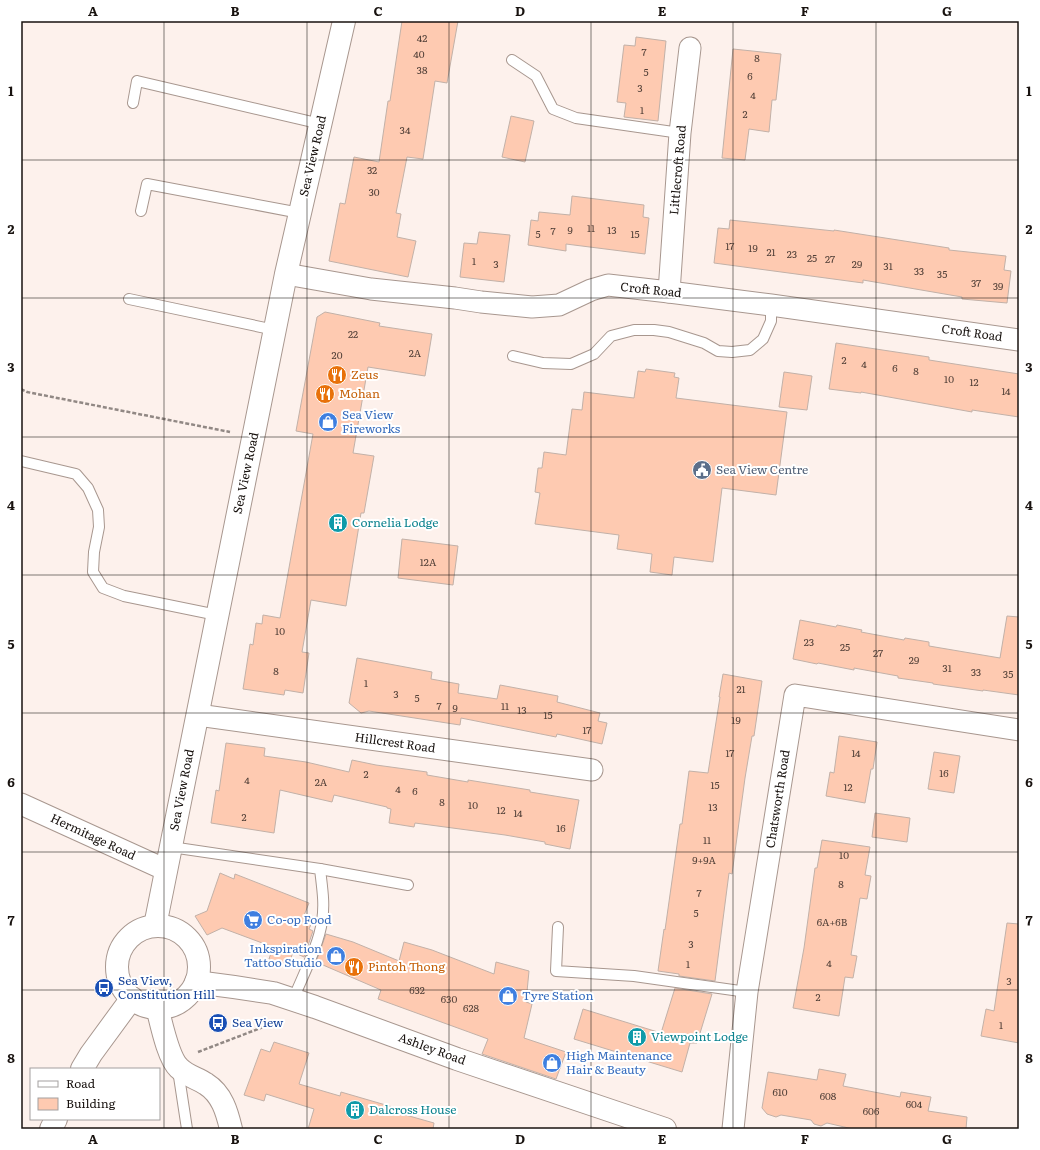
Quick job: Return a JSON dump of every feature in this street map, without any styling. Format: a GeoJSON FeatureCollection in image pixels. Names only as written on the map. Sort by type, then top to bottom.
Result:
{"type":"FeatureCollection","features":[{"type":"Feature","properties":{"kind":"main road","name":"Sea View Road"},"geometry":{"type":"LineString","coordinates":[[155,926],[286,274],[344,21]]}},
{"type":"Feature","properties":{"kind":"main road"},"geometry":{"type":"LineString","coordinates":[[155,926],[167,926],[188,938],[198,959],[199,971],[196,982],[190,992],[182,1000],[172,1005],[150,1007],[141,1004],[132,998],[123,988],[118,974],[118,961],[122,948],[130,937],[142,929],[155,926]]}},
{"type":"Feature","properties":{"kind":"main road","name":"Ashley Road"},"geometry":{"type":"LineString","coordinates":[[196,982],[234,986],[273,993],[457,1059],[665,1129]]}},
{"type":"Feature","properties":{"kind":"main road"},"geometry":{"type":"LineString","coordinates":[[83,1068],[95,1048],[132,998]]}},
{"type":"Feature","properties":{"kind":"main road"},"geometry":{"type":"LineString","coordinates":[[157,1007],[168,1050],[176,1065],[191,1076],[206,1084],[218,1094],[227,1112],[231,1129]]}},
{"type":"Feature","properties":{"kind":"main road"},"geometry":{"type":"LineString","coordinates":[[51,1129],[56,1120]]}},
{"type":"Feature","properties":{"kind":"street","name":"Littlecroft Road"},"geometry":{"type":"LineString","coordinates":[[669,292],[680,133],[690,48]]}},
{"type":"Feature","properties":{"kind":"street","name":"Croft Road"},"geometry":{"type":"LineString","coordinates":[[286,274],[371,289],[481,302],[532,306],[559,305],[591,290],[608,286],[771,305],[1019,340]]}},
{"type":"Feature","properties":{"kind":"street","name":"Chatsworth Road"},"geometry":{"type":"LineString","coordinates":[[733,1129],[747,992],[794,695],[1019,730]]}},
{"type":"Feature","properties":{"kind":"street","name":"Hillcrest Road"},"geometry":{"type":"LineString","coordinates":[[198,715],[592,770]]}},
{"type":"Feature","properties":{"kind":"street","name":"Hermitage Road"},"geometry":{"type":"LineString","coordinates":[[21,804],[166,870]]}},
{"type":"Feature","properties":{"kind":"lane"},"geometry":{"type":"LineString","coordinates":[[512,60],[536,76],[552,109],[576,118],[680,133]]}},
{"type":"Feature","properties":{"kind":"lane"},"geometry":{"type":"LineString","coordinates":[[133,103],[137,81],[321,124]]}},
{"type":"Feature","properties":{"kind":"lane"},"geometry":{"type":"LineString","coordinates":[[141,211],[147,184],[300,213]]}},
{"type":"Feature","properties":{"kind":"lane"},"geometry":{"type":"LineString","coordinates":[[129,299],[275,330]]}},
{"type":"Feature","properties":{"kind":"lane"},"geometry":{"type":"LineString","coordinates":[[513,356],[543,363],[571,364],[594,354],[612,336],[634,330],[669,332],[704,343],[718,350],[732,352],[750,350],[763,339],[771,321],[771,305]]}},
{"type":"Feature","properties":{"kind":"lane"},"geometry":{"type":"LineString","coordinates":[[21,461],[76,474],[88,488],[98,510],[99,527],[94,552],[93,572],[103,588],[124,596],[217,614]]}},
{"type":"Feature","properties":{"kind":"lane"},"geometry":{"type":"LineString","coordinates":[[171,848],[320,869],[408,885]]}},
{"type":"Feature","properties":{"kind":"lane"},"geometry":{"type":"LineString","coordinates":[[293,1000],[316,944],[322,922],[324,896],[320,869]]}},
{"type":"Feature","properties":{"kind":"lane"},"geometry":{"type":"LineString","coordinates":[[558,927],[556,971],[634,976],[747,992]]}},
{"type":"Feature","properties":{"kind":"lane"},"geometry":{"type":"LineString","coordinates":[[176,1065],[187,1129]]}},
{"type":"Feature","properties":{"kind":"path"},"geometry":{"type":"LineString","coordinates":[[21,389],[27,392],[232,432]]}},
{"type":"Feature","properties":{"kind":"path"},"geometry":{"type":"LineString","coordinates":[[176,1065],[315,1007]]}},
{"type":"Feature","properties":{"kind":"building"},"geometry":{"type":"Polygon","coordinates":[[[402,21],[458,21],[447,83],[435,81],[423,159],[407,157],[396,213],[401,214],[397,237],[416,241],[408,277],[329,261],[340,203],[345,204],[354,157],[379,162],[402,21]]]}},
{"type":"Feature","properties":{"kind":"building"},"geometry":{"type":"Polygon","coordinates":[[[636,37],[666,41],[658,121],[624,117],[626,103],[617,102],[624,45],[635,46],[636,37]]]}},
{"type":"Feature","properties":{"kind":"building"},"geometry":{"type":"Polygon","coordinates":[[[733,49],[781,54],[776,100],[772,100],[769,132],[749,129],[745,160],[722,158],[733,49]]]}},
{"type":"Feature","properties":{"kind":"building"},"geometry":{"type":"Polygon","coordinates":[[[511,116],[534,121],[525,162],[502,157],[511,116]]]}},
{"type":"Feature","properties":{"kind":"building"},"geometry":{"type":"Polygon","coordinates":[[[572,196],[644,205],[643,217],[649,218],[645,254],[566,244],[566,251],[528,245],[531,220],[538,221],[539,212],[570,215],[572,196]]]}},
{"type":"Feature","properties":{"kind":"building"},"geometry":{"type":"Polygon","coordinates":[[[730,220],[834,230],[949,248],[949,250],[1006,256],[1004,270],[1011,271],[1007,303],[962,299],[962,297],[863,280],[863,283],[714,263],[718,228],[729,229],[730,220]]]}},
{"type":"Feature","properties":{"kind":"building"},"geometry":{"type":"Polygon","coordinates":[[[479,232],[510,235],[504,282],[460,277],[464,243],[477,244],[479,232]]]}},
{"type":"Feature","properties":{"kind":"building"},"geometry":{"type":"Polygon","coordinates":[[[325,312],[380,323],[379,326],[432,334],[425,376],[368,367],[353,453],[374,456],[364,513],[361,513],[346,606],[311,600],[302,652],[309,653],[303,693],[285,690],[284,695],[243,689],[250,644],[253,645],[256,623],[262,624],[263,615],[280,618],[313,434],[296,431],[317,317],[325,312]]]}},
{"type":"Feature","properties":{"kind":"building"},"geometry":{"type":"Polygon","coordinates":[[[836,343],[929,357],[929,360],[1019,374],[1019,417],[972,410],[972,412],[861,392],[829,389],[836,343]]]}},
{"type":"Feature","properties":{"kind":"building","name":"Sea View Centre"},"geometry":{"type":"Polygon","coordinates":[[[646,369],[675,373],[674,377],[679,378],[676,398],[787,412],[776,495],[722,488],[713,562],[674,557],[672,575],[650,572],[652,554],[617,549],[619,535],[535,524],[540,493],[535,492],[538,468],[542,468],[544,452],[566,455],[572,409],[582,410],[584,392],[634,398],[638,371],[645,372],[646,369]]]}},
{"type":"Feature","properties":{"kind":"building"},"geometry":{"type":"Polygon","coordinates":[[[784,372],[812,376],[807,410],[779,407],[784,372]]]}},
{"type":"Feature","properties":{"kind":"building"},"geometry":{"type":"Polygon","coordinates":[[[402,539],[458,546],[453,585],[398,578],[402,539]]]}},
{"type":"Feature","properties":{"kind":"building"},"geometry":{"type":"Polygon","coordinates":[[[1007,616],[1019,617],[1019,695],[933,684],[854,668],[854,670],[793,659],[800,620],[836,627],[837,625],[862,630],[861,632],[904,640],[905,638],[929,642],[929,646],[1000,658],[1007,616]]]}},
{"type":"Feature","properties":{"kind":"building"},"geometry":{"type":"Polygon","coordinates":[[[357,658],[432,672],[431,679],[459,684],[458,693],[497,699],[500,685],[558,696],[557,702],[600,713],[598,721],[607,723],[602,744],[557,734],[556,737],[461,718],[460,725],[369,711],[361,713],[349,703],[357,658]]]}},
{"type":"Feature","properties":{"kind":"building"},"geometry":{"type":"Polygon","coordinates":[[[723,674],[762,681],[754,736],[752,736],[745,778],[732,874],[729,873],[715,981],[679,976],[679,974],[658,971],[680,824],[682,824],[689,771],[708,773],[723,674]]]}},
{"type":"Feature","properties":{"kind":"building"},"geometry":{"type":"Polygon","coordinates":[[[839,736],[877,742],[873,769],[871,769],[865,803],[826,796],[830,772],[834,773],[839,736]]]}},
{"type":"Feature","properties":{"kind":"building"},"geometry":{"type":"Polygon","coordinates":[[[226,743],[265,748],[264,756],[306,762],[349,772],[352,760],[427,772],[427,775],[530,790],[530,792],[579,800],[570,849],[545,844],[545,842],[505,835],[415,823],[414,827],[389,823],[391,809],[387,807],[334,795],[332,802],[280,790],[274,833],[211,823],[216,790],[219,791],[226,743]]]}},
{"type":"Feature","properties":{"kind":"building"},"geometry":{"type":"Polygon","coordinates":[[[934,752],[960,756],[954,793],[928,789],[934,752]]]}},
{"type":"Feature","properties":{"kind":"building"},"geometry":{"type":"Polygon","coordinates":[[[875,813],[910,818],[907,842],[872,837],[875,813]]]}},
{"type":"Feature","properties":{"kind":"building"},"geometry":{"type":"Polygon","coordinates":[[[822,840],[870,847],[865,875],[871,876],[867,899],[860,898],[851,955],[857,956],[853,978],[845,977],[839,1016],[793,1008],[804,948],[815,868],[817,868],[822,840]]]}},
{"type":"Feature","properties":{"kind":"building","name":"Co-op Food"},"geometry":{"type":"Polygon","coordinates":[[[220,873],[234,879],[235,874],[309,903],[303,918],[312,922],[309,929],[313,931],[304,957],[293,952],[288,967],[269,959],[273,947],[222,928],[207,935],[195,916],[207,911],[220,873]]]}},
{"type":"Feature","properties":{"kind":"building"},"geometry":{"type":"Polygon","coordinates":[[[1007,923],[1019,924],[1019,1043],[981,1036],[986,1009],[994,1011],[1007,923]]]}},
{"type":"Feature","properties":{"kind":"building"},"geometry":{"type":"Polygon","coordinates":[[[326,934],[353,942],[399,961],[404,942],[432,950],[494,974],[496,962],[529,971],[526,1002],[532,1004],[524,1038],[566,1052],[556,1079],[482,1054],[488,1039],[378,999],[381,990],[316,962],[326,934]]]}},
{"type":"Feature","properties":{"kind":"building","name":"Viewpoint Lodge"},"geometry":{"type":"Polygon","coordinates":[[[675,988],[712,994],[697,1043],[690,1043],[682,1072],[574,1039],[583,1009],[661,1033],[675,988]]]}},
{"type":"Feature","properties":{"kind":"building"},"geometry":{"type":"Polygon","coordinates":[[[274,1042],[309,1053],[299,1084],[340,1096],[341,1092],[396,1108],[395,1112],[434,1123],[433,1129],[308,1129],[314,1109],[266,1094],[264,1101],[244,1095],[261,1049],[270,1052],[274,1042]]]}},
{"type":"Feature","properties":{"kind":"building"},"geometry":{"type":"Polygon","coordinates":[[[819,1069],[846,1074],[843,1086],[900,1097],[901,1092],[931,1097],[928,1111],[967,1117],[966,1129],[853,1129],[827,1123],[821,1126],[814,1124],[811,1120],[781,1115],[776,1117],[767,1114],[762,1108],[768,1072],[817,1080],[819,1069]]]}},
{"type":"Feature","properties":{"kind":"place","name":"Zeus"},"geometry":{"type":"Point","coordinates":[337,375]}},
{"type":"Feature","properties":{"kind":"place","name":"Mohan"},"geometry":{"type":"Point","coordinates":[325,394]}},
{"type":"Feature","properties":{"kind":"place","name":"Sea View Fireworks"},"geometry":{"type":"Point","coordinates":[328,422]}},
{"type":"Feature","properties":{"kind":"place","name":"Sea View Centre"},"geometry":{"type":"Point","coordinates":[702,470]}},
{"type":"Feature","properties":{"kind":"place","name":"Cornelia Lodge"},"geometry":{"type":"Point","coordinates":[338,523]}},
{"type":"Feature","properties":{"kind":"place","name":"Co-op Food"},"geometry":{"type":"Point","coordinates":[253,920]}},
{"type":"Feature","properties":{"kind":"place","name":"Inkspiration Tattoo Studio"},"geometry":{"type":"Point","coordinates":[336,956]}},
{"type":"Feature","properties":{"kind":"place","name":"Pintoh Thong"},"geometry":{"type":"Point","coordinates":[354,967]}},
{"type":"Feature","properties":{"kind":"place","name":"Sea View, Constitution Hill"},"geometry":{"type":"Point","coordinates":[104,988]}},
{"type":"Feature","properties":{"kind":"place","name":"Tyre Station"},"geometry":{"type":"Point","coordinates":[508,996]}},
{"type":"Feature","properties":{"kind":"place","name":"Sea View"},"geometry":{"type":"Point","coordinates":[218,1023]}},
{"type":"Feature","properties":{"kind":"place","name":"Viewpoint Lodge"},"geometry":{"type":"Point","coordinates":[637,1037]}},
{"type":"Feature","properties":{"kind":"place","name":"High Maintenance Hair & Beauty"},"geometry":{"type":"Point","coordinates":[552,1063]}},
{"type":"Feature","properties":{"kind":"place","name":"Dalcross House"},"geometry":{"type":"Point","coordinates":[355,1110]}}]}
